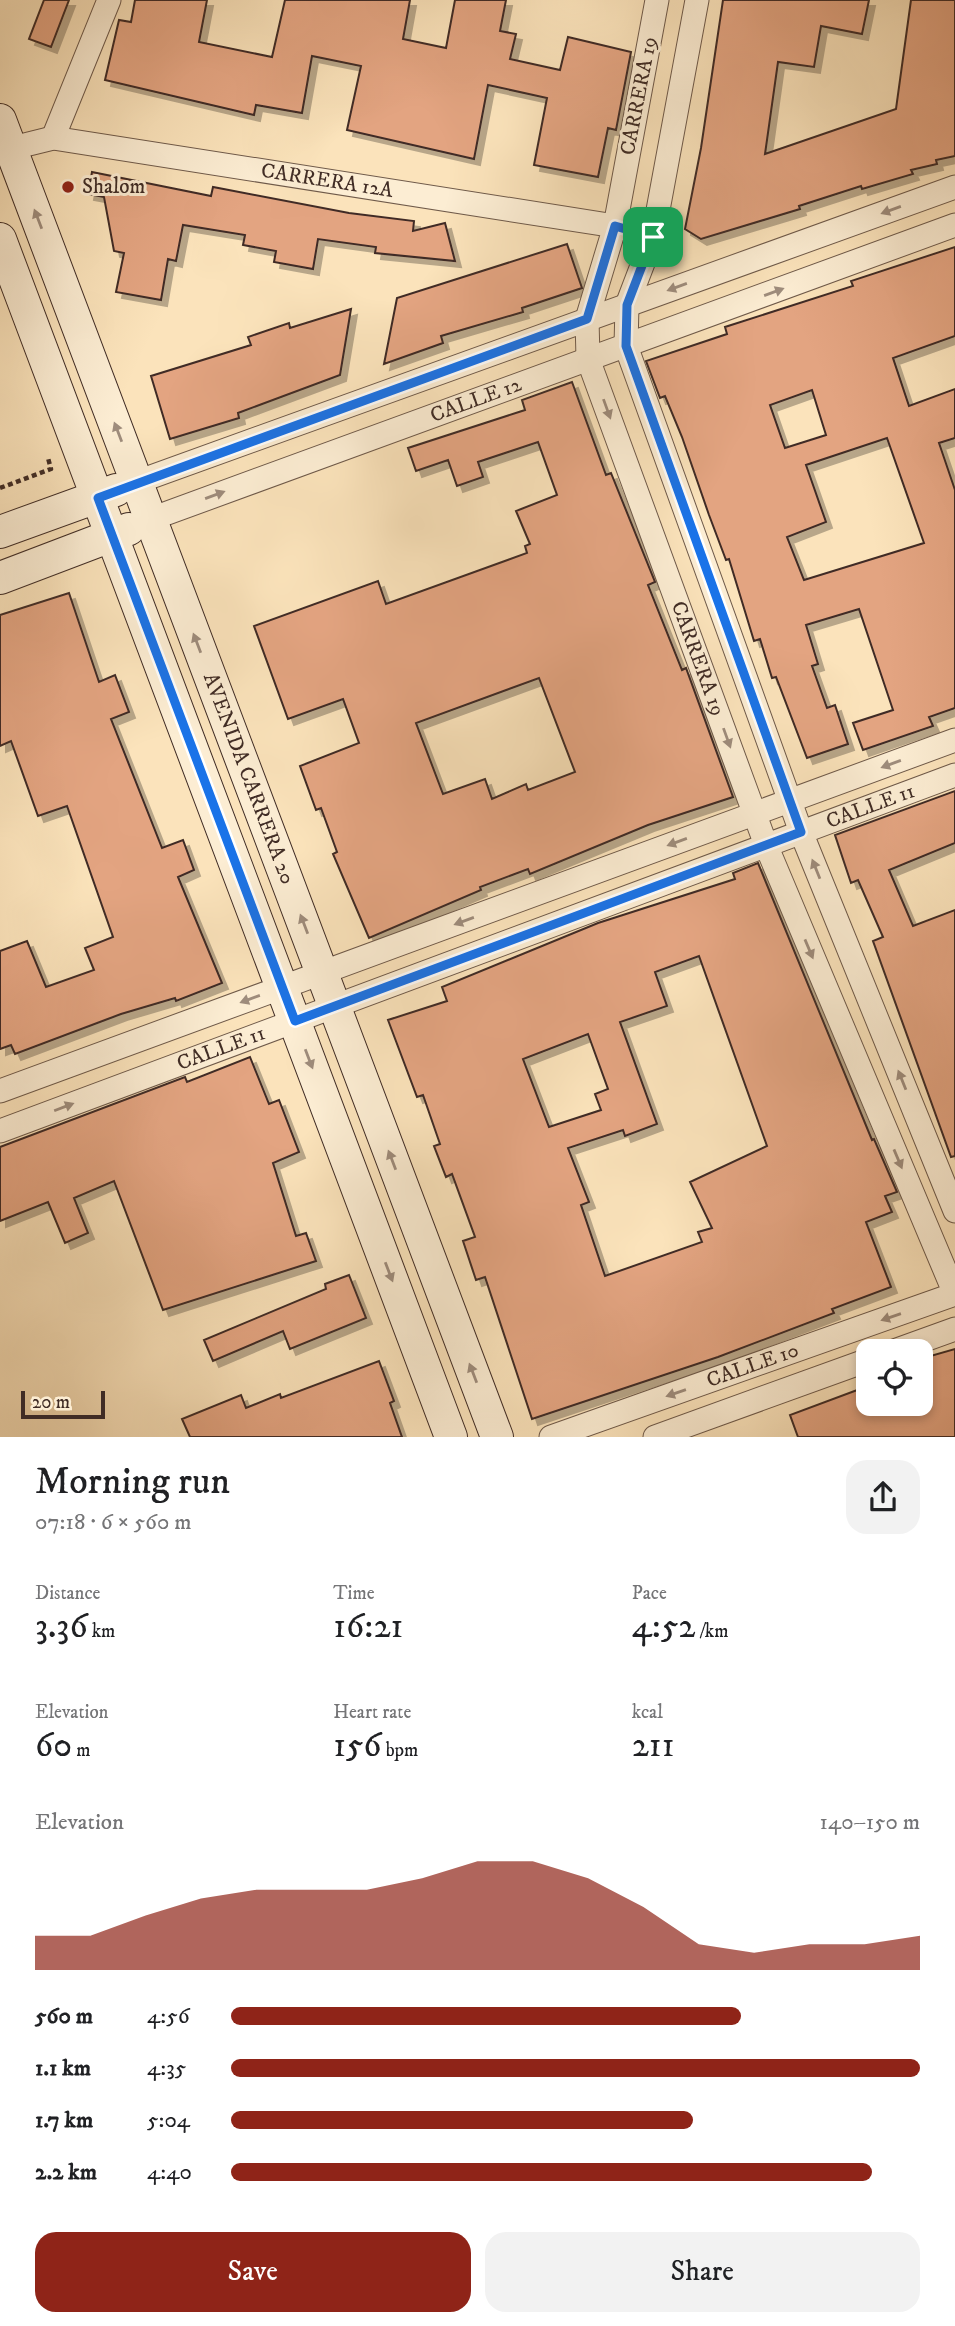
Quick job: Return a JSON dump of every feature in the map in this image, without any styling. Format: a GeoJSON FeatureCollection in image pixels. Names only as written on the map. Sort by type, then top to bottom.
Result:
{"type":"FeatureCollection","features":[{"type":"Feature","properties":{"kind":"main road","name":"AVENIDA CARRERA 20"},"geometry":{"type":"LineString","coordinates":[[3,139],[137,482],[497,1437]]}},
{"type":"Feature","properties":{"kind":"main road","name":"AVENIDA CARRERA 20"},"geometry":{"type":"LineString","coordinates":[[0,239],[451,1437]]}},
{"type":"Feature","properties":{"kind":"main road","name":"CALLE 12"},"geometry":{"type":"LineString","coordinates":[[0,532],[137,482]]}},
{"type":"Feature","properties":{"kind":"main road","name":"CALLE 12"},"geometry":{"type":"LineString","coordinates":[[0,578],[151,519]]}},
{"type":"Feature","properties":{"kind":"street"},"geometry":{"type":"LineString","coordinates":[[53,138],[110,0]]}},
{"type":"Feature","properties":{"kind":"street","name":"CARRERA 19"},"geometry":{"type":"LineString","coordinates":[[657,0],[615,226],[587,319],[589,359],[766,845],[955,1294]]}},
{"type":"Feature","properties":{"kind":"street","name":"CARRERA 19"},"geometry":{"type":"LineString","coordinates":[[697,0],[653,237],[627,305],[626,346],[801,832],[955,1211]]}},
{"type":"Feature","properties":{"kind":"street","name":"CARRERA 12A"},"geometry":{"type":"LineString","coordinates":[[3,139],[53,138],[615,226],[653,237]]}},
{"type":"Feature","properties":{"kind":"street","name":"CALLE 12"},"geometry":{"type":"LineString","coordinates":[[137,482],[955,187]]}},
{"type":"Feature","properties":{"kind":"street"},"geometry":{"type":"LineString","coordinates":[[853,223],[870,257]]}},
{"type":"Feature","properties":{"kind":"street","name":"CALLE 12"},"geometry":{"type":"LineString","coordinates":[[151,519],[955,225]]}},
{"type":"Feature","properties":{"kind":"street","name":"CALLE 11"},"geometry":{"type":"LineString","coordinates":[[0,1091],[955,740]]}},
{"type":"Feature","properties":{"kind":"street","name":"CALLE 11"},"geometry":{"type":"LineString","coordinates":[[0,1131],[955,775]]}},
{"type":"Feature","properties":{"kind":"street","name":"CALLE 10"},"geometry":{"type":"LineString","coordinates":[[551,1437],[955,1294]]}},
{"type":"Feature","properties":{"kind":"street"},"geometry":{"type":"LineString","coordinates":[[927,1339],[955,1329]]}},
{"type":"Feature","properties":{"kind":"street","name":"CALLE 10"},"geometry":{"type":"LineString","coordinates":[[655,1437],[856,1364]]}},
{"type":"Feature","properties":{"kind":"path"},"geometry":{"type":"LineString","coordinates":[[0,488],[51,469]]}},
{"type":"Feature","properties":{"kind":"building"},"geometry":{"type":"Polygon","coordinates":[[[44,0],[69,0],[51,47],[29,39],[44,0]]]}},
{"type":"Feature","properties":{"kind":"building"},"geometry":{"type":"Polygon","coordinates":[[[135,0],[207,0],[199,42],[272,57],[285,0],[410,0],[403,39],[446,48],[455,0],[506,0],[500,31],[516,34],[510,59],[560,70],[568,37],[631,52],[616,130],[608,128],[598,177],[534,165],[547,98],[488,85],[474,159],[347,130],[361,66],[312,56],[302,113],[256,105],[254,115],[105,80],[119,20],[131,22],[135,0]]]}},
{"type":"Feature","properties":{"kind":"building"},"geometry":{"type":"Polygon","coordinates":[[[723,0],[869,0],[862,34],[821,26],[814,67],[778,62],[765,154],[896,109],[911,0],[955,0],[955,156],[936,160],[937,164],[911,170],[913,174],[862,189],[861,186],[799,206],[800,209],[701,239],[685,229],[701,148],[723,0]]]}},
{"type":"Feature","properties":{"kind":"building"},"geometry":{"type":"Polygon","coordinates":[[[92,172],[211,196],[213,187],[349,213],[414,221],[413,231],[445,223],[455,261],[375,253],[376,247],[318,239],[313,269],[274,262],[276,251],[243,245],[245,235],[183,225],[176,261],[168,259],[161,300],[116,292],[124,253],[114,251],[104,197],[88,194],[92,172]]]}},
{"type":"Feature","properties":{"kind":"building"},"geometry":{"type":"Polygon","coordinates":[[[567,244],[582,288],[522,308],[523,312],[441,336],[443,343],[384,364],[397,298],[567,244]]]}},
{"type":"Feature","properties":{"kind":"building"},"geometry":{"type":"Polygon","coordinates":[[[955,247],[955,336],[893,358],[909,406],[955,389],[955,438],[939,443],[955,490],[955,708],[929,717],[933,726],[863,750],[853,723],[893,710],[859,609],[806,625],[818,664],[812,666],[827,708],[835,705],[848,744],[807,758],[776,677],[772,678],[760,639],[754,641],[729,559],[726,560],[682,437],[665,396],[660,398],[646,361],[727,334],[725,327],[853,286],[851,281],[955,247]],[[812,390],[770,405],[785,448],[826,435],[812,390]],[[887,438],[806,465],[826,522],[787,537],[804,580],[924,543],[887,438]]]}},
{"type":"Feature","properties":{"kind":"building"},"geometry":{"type":"Polygon","coordinates":[[[351,309],[340,375],[238,413],[239,418],[170,439],[151,376],[251,345],[248,337],[289,323],[290,328],[351,309]]]}},
{"type":"Feature","properties":{"kind":"building"},"geometry":{"type":"Polygon","coordinates":[[[572,382],[606,475],[611,473],[655,582],[648,585],[682,670],[686,668],[733,797],[648,825],[530,874],[528,869],[480,887],[481,890],[369,938],[333,854],[337,852],[321,808],[316,810],[300,766],[359,743],[343,699],[288,719],[254,626],[378,581],[386,604],[527,553],[525,546],[530,544],[516,511],[557,495],[538,442],[478,462],[483,477],[457,486],[448,460],[416,471],[408,448],[525,410],[522,400],[572,382]],[[539,678],[416,723],[443,794],[485,779],[492,799],[526,784],[528,790],[575,772],[539,678]]]}},
{"type":"Feature","properties":{"kind":"building"},"geometry":{"type":"Polygon","coordinates":[[[69,593],[99,682],[115,675],[129,712],[111,719],[162,848],[183,840],[194,870],[178,877],[222,983],[176,1001],[175,998],[121,1014],[15,1054],[11,1045],[0,1049],[0,951],[27,941],[46,987],[94,970],[85,948],[113,937],[67,806],[38,816],[11,741],[0,746],[0,615],[69,593]]]}},
{"type":"Feature","properties":{"kind":"building"},"geometry":{"type":"Polygon","coordinates":[[[955,791],[955,843],[889,870],[913,926],[955,910],[955,1156],[951,1157],[873,941],[883,937],[858,880],[851,883],[835,835],[955,791]]]}},
{"type":"Feature","properties":{"kind":"building"},"geometry":{"type":"Polygon","coordinates":[[[758,863],[872,1140],[874,1139],[897,1192],[885,1196],[892,1212],[866,1222],[891,1287],[832,1309],[834,1313],[718,1357],[532,1419],[485,1277],[476,1280],[463,1241],[475,1237],[452,1174],[446,1177],[434,1146],[440,1144],[423,1095],[417,1097],[388,1020],[447,1001],[442,987],[598,923],[735,879],[733,873],[758,863]],[[699,956],[655,972],[667,1006],[620,1022],[657,1124],[625,1136],[623,1130],[568,1148],[589,1202],[581,1205],[605,1276],[702,1242],[698,1232],[712,1228],[690,1182],[767,1146],[699,956]],[[588,1034],[523,1059],[549,1127],[601,1110],[595,1094],[608,1089],[588,1034]]]}},
{"type":"Feature","properties":{"kind":"building"},"geometry":{"type":"Polygon","coordinates":[[[250,1057],[269,1104],[279,1100],[299,1152],[273,1163],[296,1236],[306,1233],[316,1261],[163,1310],[114,1181],[74,1198],[88,1233],[65,1243],[48,1202],[0,1221],[0,1147],[185,1077],[187,1082],[250,1057]]]}},
{"type":"Feature","properties":{"kind":"building"},"geometry":{"type":"Polygon","coordinates":[[[349,1275],[366,1318],[290,1349],[283,1331],[213,1361],[204,1340],[326,1289],[325,1284],[349,1275]]]}},
{"type":"Feature","properties":{"kind":"building"},"geometry":{"type":"Polygon","coordinates":[[[955,1349],[955,1437],[798,1437],[790,1415],[856,1390],[856,1416],[933,1416],[933,1355],[955,1349]]]}},
{"type":"Feature","properties":{"kind":"building"},"geometry":{"type":"Polygon","coordinates":[[[379,1361],[394,1401],[390,1403],[402,1437],[190,1437],[182,1419],[241,1395],[246,1408],[280,1394],[281,1398],[379,1361]]]}},
{"type":"Feature","properties":{"kind":"place","name":"Shalom"},"geometry":{"type":"Point","coordinates":[68,187]}},
{"type":"Feature","properties":{"kind":"route"},"geometry":{"type":"LineString","coordinates":[[615,226],[653,237],[627,305],[626,346],[801,832],[295,1021],[98,498],[587,319],[615,226]]}}]}
